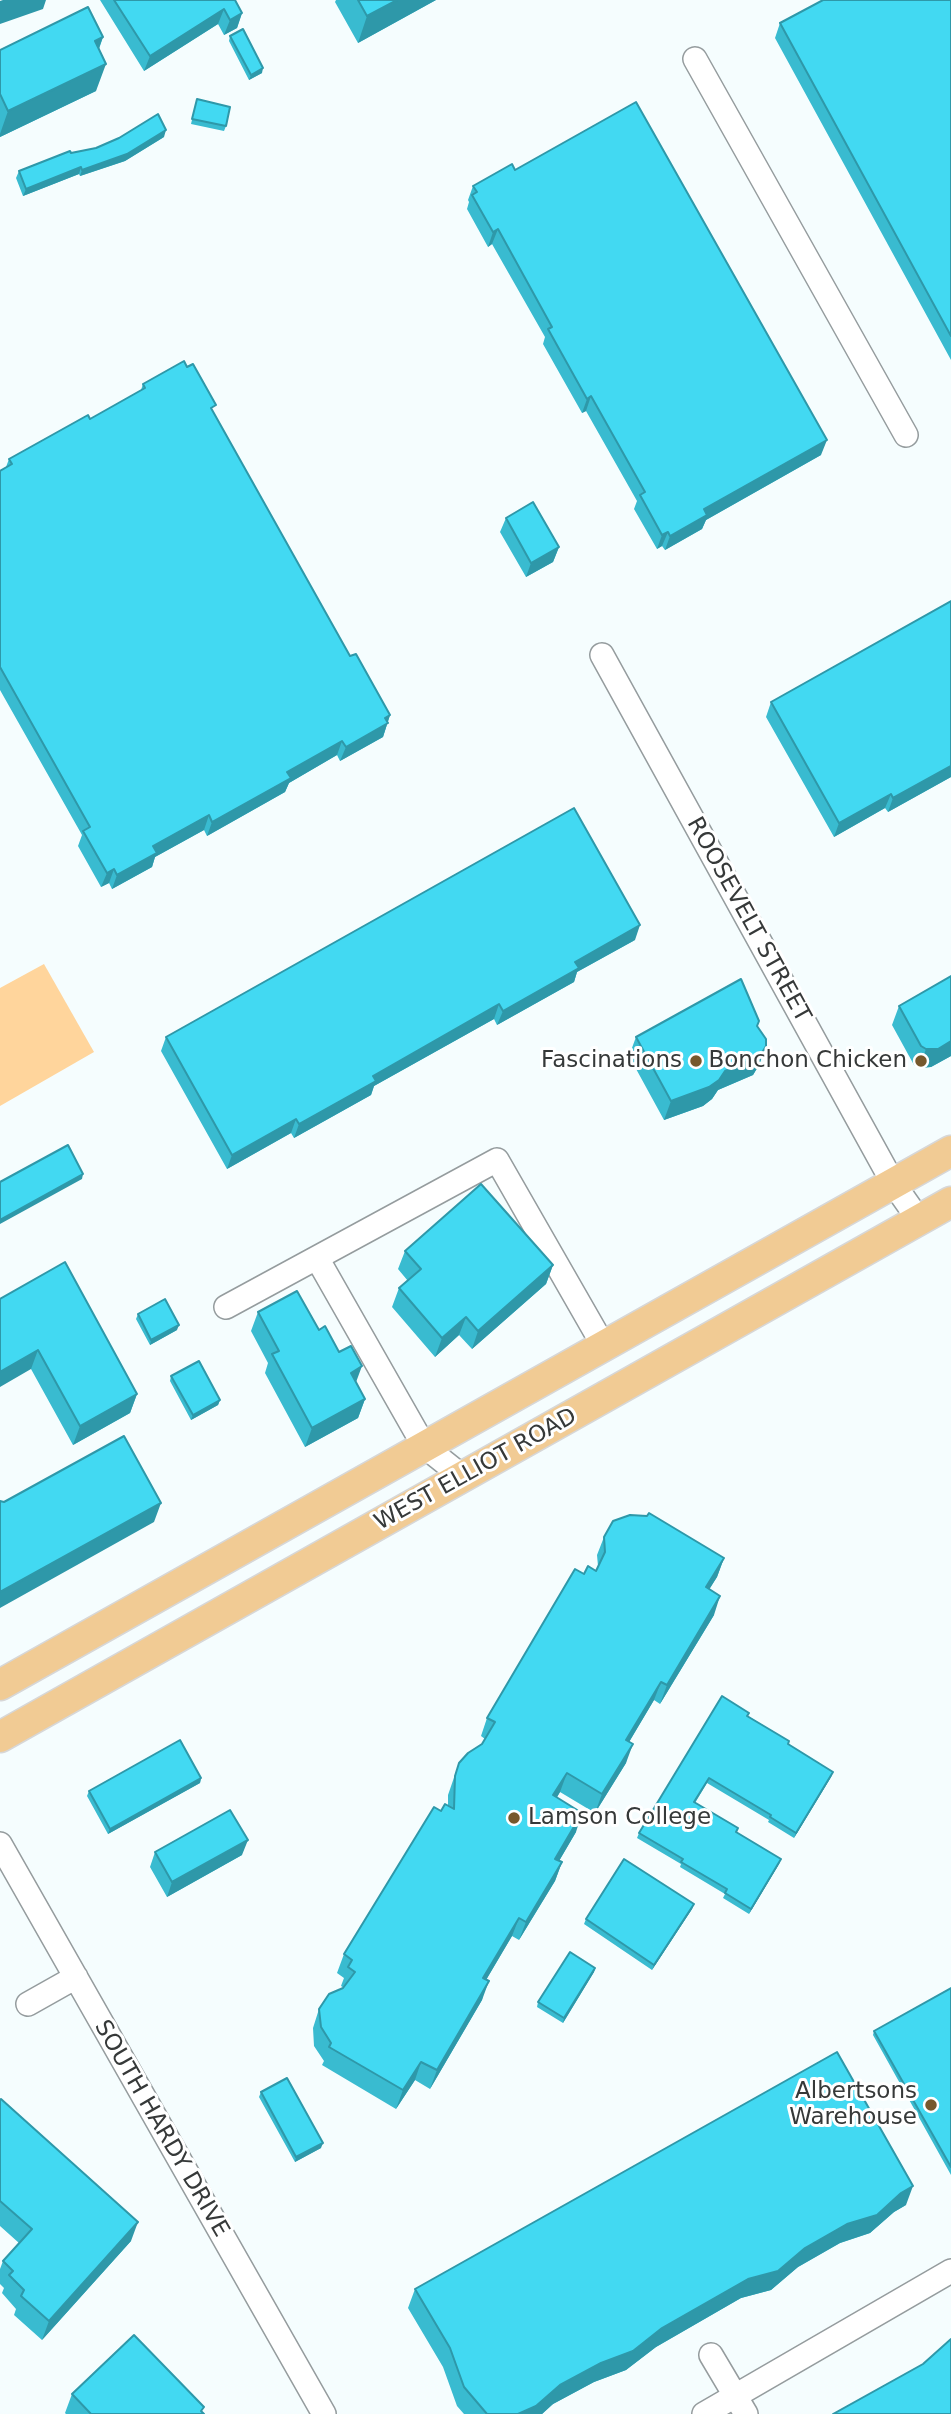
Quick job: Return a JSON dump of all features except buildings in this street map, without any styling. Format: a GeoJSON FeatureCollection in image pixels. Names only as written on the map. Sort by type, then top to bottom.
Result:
{"type":"FeatureCollection","features":[{"type":"Feature","properties":{"kind":"main road","name":"WEST ELLIOT ROAD"},"geometry":{"type":"LineString","coordinates":[[0,1685],[951,1151]]}},
{"type":"Feature","properties":{"kind":"main road","name":"WEST ELLIOT ROAD"},"geometry":{"type":"LineString","coordinates":[[0,1737],[951,1202]]}},
{"type":"Feature","properties":{"kind":"street"},"geometry":{"type":"LineString","coordinates":[[695,59],[906,435]]}},
{"type":"Feature","properties":{"kind":"street","name":"ROOSEVELT STREET"},"geometry":{"type":"LineString","coordinates":[[601,655],[893,1183],[919,1220]]}},
{"type":"Feature","properties":{"kind":"street"},"geometry":{"type":"LineString","coordinates":[[226,1307],[497,1160],[603,1345]]}},
{"type":"Feature","properties":{"kind":"street"},"geometry":{"type":"LineString","coordinates":[[317,1258],[424,1446],[463,1477]]}},
{"type":"Feature","properties":{"kind":"street","name":"SOUTH HARDY DRIVE"},"geometry":{"type":"LineString","coordinates":[[0,1844],[324,2414]]}},
{"type":"Feature","properties":{"kind":"street"},"geometry":{"type":"LineString","coordinates":[[28,2004],[76,1977]]}},
{"type":"Feature","properties":{"kind":"street"},"geometry":{"type":"LineString","coordinates":[[704,2414],[741,2405],[951,2271]]}},
{"type":"Feature","properties":{"kind":"street"},"geometry":{"type":"LineString","coordinates":[[711,2355],[741,2405]]}},
{"type":"Feature","properties":{"kind":"shaded area"},"geometry":{"type":"Polygon","coordinates":[[[44,964],[94,1052],[0,1106],[0,988],[44,964]]]}},
{"type":"Feature","properties":{"kind":"place","name":"Fascinations"},"geometry":{"type":"Point","coordinates":[696,1061]}},
{"type":"Feature","properties":{"kind":"place","name":"Bonchon Chicken"},"geometry":{"type":"Point","coordinates":[921,1061]}},
{"type":"Feature","properties":{"kind":"place","name":"Lamson College"},"geometry":{"type":"Point","coordinates":[514,1818]}},
{"type":"Feature","properties":{"kind":"place","name":"Albertsons Warehouse"},"geometry":{"type":"Point","coordinates":[931,2105]}}]}
